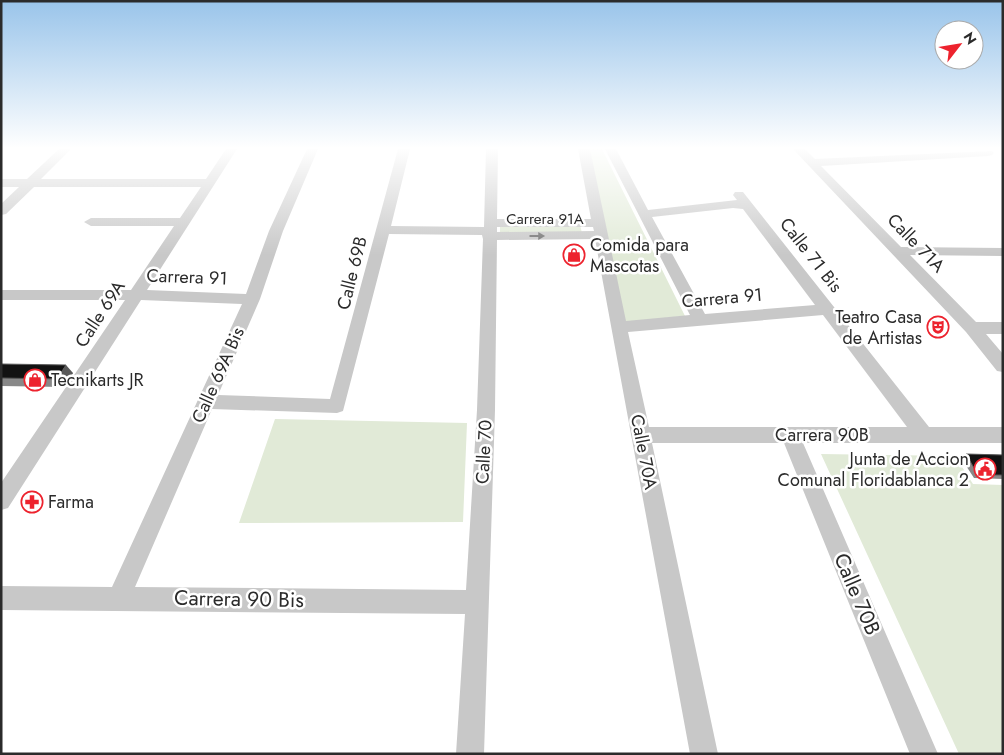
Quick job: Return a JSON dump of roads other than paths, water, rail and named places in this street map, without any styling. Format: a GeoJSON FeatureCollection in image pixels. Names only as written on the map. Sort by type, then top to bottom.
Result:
{"type":"FeatureCollection","features":[{"type":"Feature","properties":{"kind":"street"},"geometry":{"type":"LineString","coordinates":[[1,210],[29,184]]}},
{"type":"Feature","properties":{"kind":"street","name":"Calle 69A"},"geometry":{"type":"LineString","coordinates":[[1,501],[7,482],[136,296],[209,184]]}},
{"type":"Feature","properties":{"kind":"street","name":"Calle 69A Bis"},"geometry":{"type":"LineString","coordinates":[[119,598],[252,299],[276,231],[297,184]]}},
{"type":"Feature","properties":{"kind":"street","name":"Calle 69B"},"geometry":{"type":"LineString","coordinates":[[206,402],[338,406],[395,184]]}},
{"type":"Feature","properties":{"kind":"street","name":"Calle 70"},"geometry":{"type":"LineString","coordinates":[[470,754],[486,410],[490,184]]}},
{"type":"Feature","properties":{"kind":"street","name":"Calle 70A"},"geometry":{"type":"LineString","coordinates":[[591,184],[704,754]]}},
{"type":"Feature","properties":{"kind":"street"},"geometry":{"type":"LineString","coordinates":[[628,184],[700,320]]}},
{"type":"Feature","properties":{"kind":"street","name":"Calle 71A"},"geometry":{"type":"LineString","coordinates":[[832,184],[972,328],[1003,366]]}},
{"type":"Feature","properties":{"kind":"street","name":"Calle 71 Bis"},"geometry":{"type":"LineString","coordinates":[[644,214],[733,204],[743,200],[924,435]]}},
{"type":"Feature","properties":{"kind":"street"},"geometry":{"type":"LineString","coordinates":[[91,222],[185,222]]}},
{"type":"Feature","properties":{"kind":"street","name":"Carrera 91A"},"geometry":{"type":"LineString","coordinates":[[383,230],[600,229]]}},
{"type":"Feature","properties":{"kind":"street"},"geometry":{"type":"LineString","coordinates":[[897,251],[1003,252]]}},
{"type":"Feature","properties":{"kind":"street","name":"Carrera 91"},"geometry":{"type":"LineString","coordinates":[[1,295],[252,299]]}},
{"type":"Feature","properties":{"kind":"street","name":"Carrera 91"},"geometry":{"type":"LineString","coordinates":[[619,327],[828,309]]}},
{"type":"Feature","properties":{"kind":"street"},"geometry":{"type":"LineString","coordinates":[[972,328],[1003,328]]}},
{"type":"Feature","properties":{"kind":"street","name":"Carrera 90B"},"geometry":{"type":"LineString","coordinates":[[641,435],[1003,436]]}},
{"type":"Feature","properties":{"kind":"street","name":"Calle 70B"},"geometry":{"type":"LineString","coordinates":[[790,435],[924,754]]}},
{"type":"Feature","properties":{"kind":"street","name":"Carrera 90 Bis"},"geometry":{"type":"LineString","coordinates":[[1,598],[476,602]]}},
{"type":"Feature","properties":{"kind":"place","name":"Comida para Mascotas"},"geometry":{"type":"Point","coordinates":[574,255]}},
{"type":"Feature","properties":{"kind":"place","name":"Teatro Casa de Artistas"},"geometry":{"type":"Point","coordinates":[938,327]}},
{"type":"Feature","properties":{"kind":"place","name":"Tecnikarts JR"},"geometry":{"type":"Point","coordinates":[35,380]}},
{"type":"Feature","properties":{"kind":"place","name":"Junta de Accion Comunal Floridablanca 2"},"geometry":{"type":"Point","coordinates":[985,469]}},
{"type":"Feature","properties":{"kind":"place","name":"Farma"},"geometry":{"type":"Point","coordinates":[32,502]}}]}
